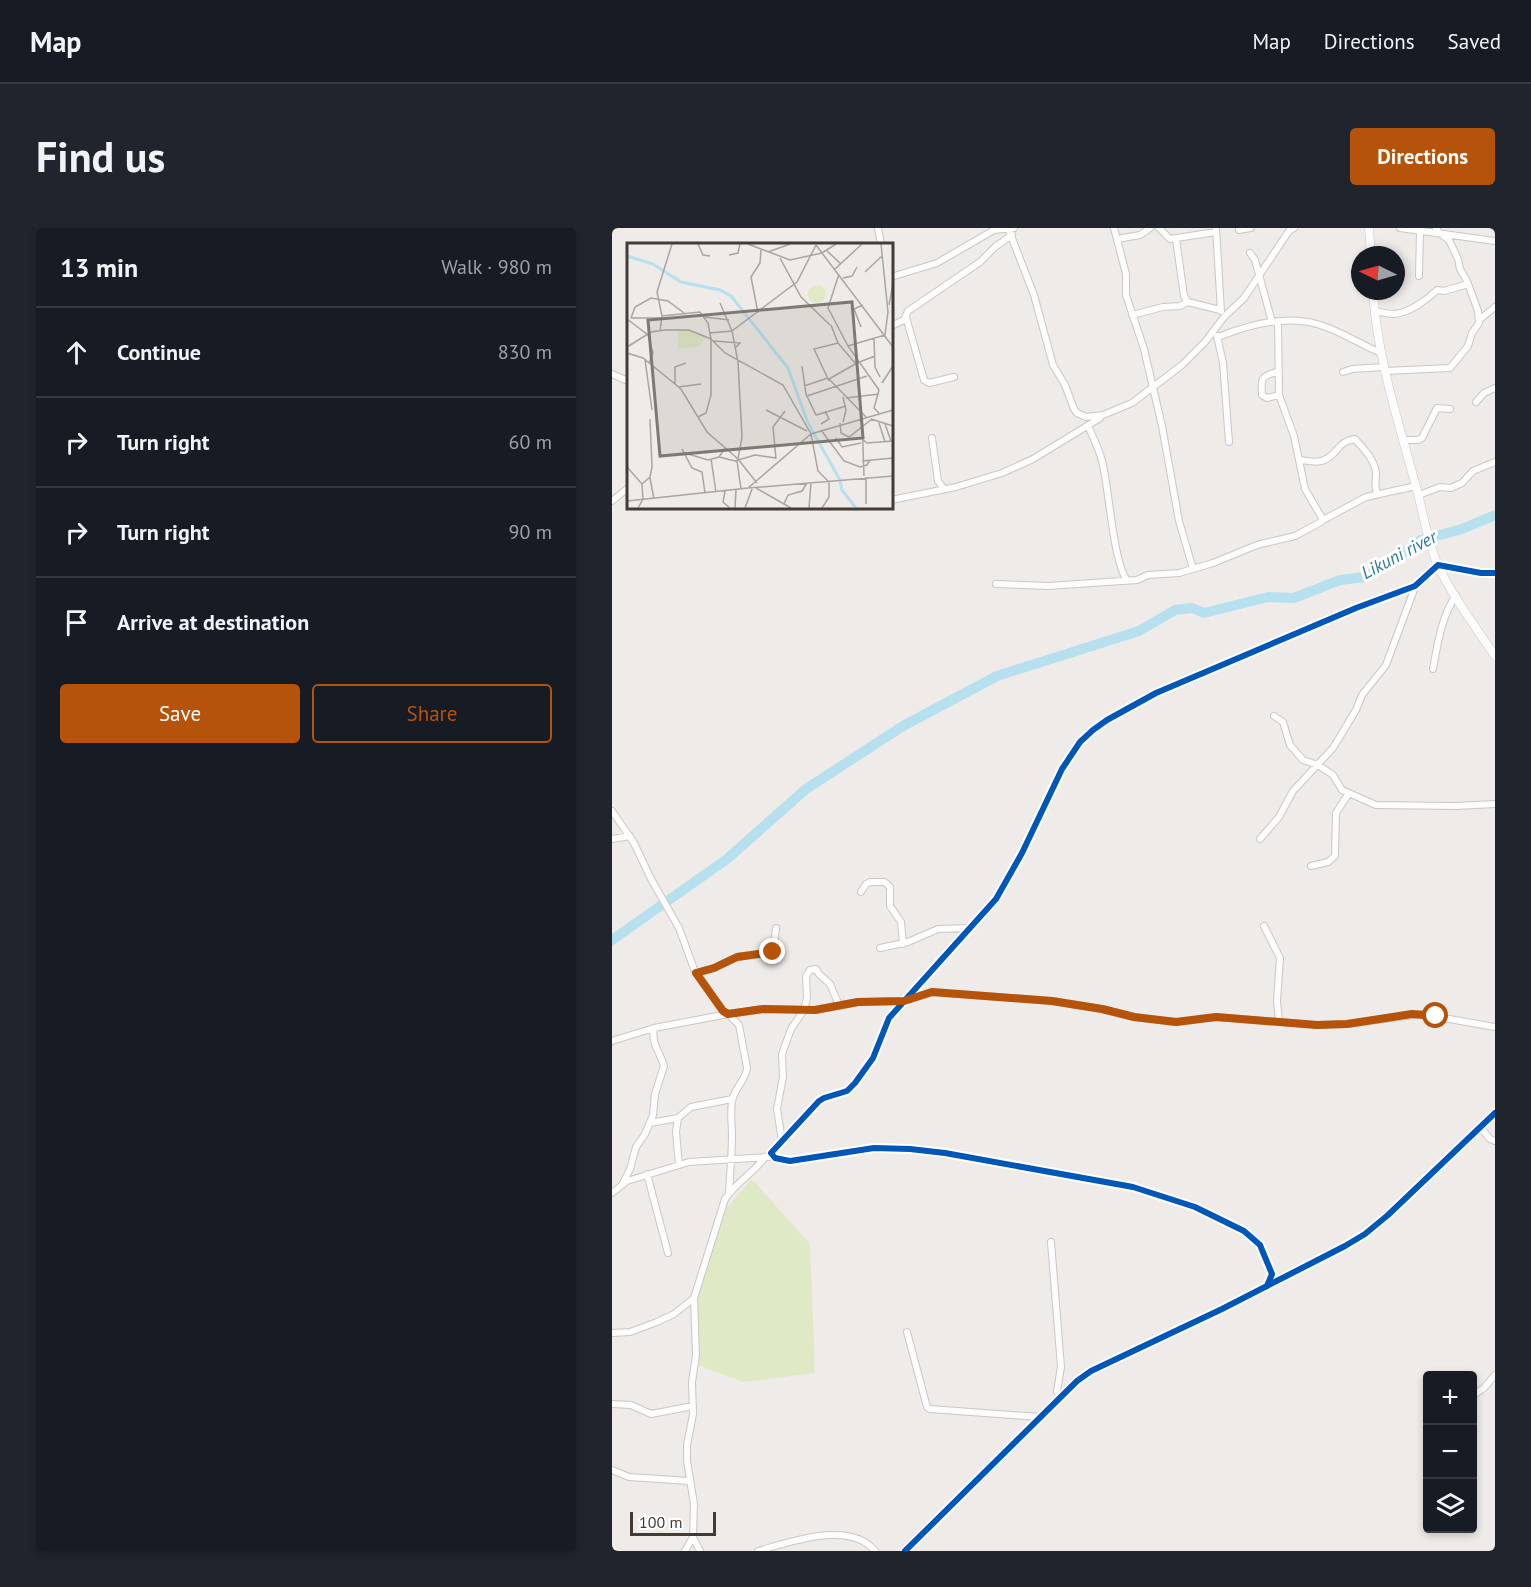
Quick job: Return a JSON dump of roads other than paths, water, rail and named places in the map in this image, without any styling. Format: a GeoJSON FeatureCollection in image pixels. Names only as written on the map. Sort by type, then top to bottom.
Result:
{"type":"FeatureCollection","features":[{"type":"Feature","properties":{"kind":"street"},"geometry":{"type":"LineString","coordinates":[[878,228],[881,243]]}},
{"type":"Feature","properties":{"kind":"street"},"geometry":{"type":"LineString","coordinates":[[892,277],[937,263],[993,230],[1006,228],[1013,232],[1034,295],[1048,354],[1074,409],[1081,416],[1103,415]]}},
{"type":"Feature","properties":{"kind":"street"},"geometry":{"type":"LineString","coordinates":[[1114,228],[1126,274],[1126,295],[1144,349],[1162,426],[1179,521],[1193,569]]}},
{"type":"Feature","properties":{"kind":"street"},"geometry":{"type":"LineString","coordinates":[[1117,238],[1140,235],[1150,228]]}},
{"type":"Feature","properties":{"kind":"street"},"geometry":{"type":"LineString","coordinates":[[1159,228],[1166,237],[1176,239],[1216,230],[1220,310],[1224,317]]}},
{"type":"Feature","properties":{"kind":"street"},"geometry":{"type":"LineString","coordinates":[[1239,230],[1251,228]]}},
{"type":"Feature","properties":{"kind":"street"},"geometry":{"type":"LineString","coordinates":[[892,500],[987,478],[1033,459],[1103,415],[1132,403],[1182,364],[1215,330],[1224,317],[1235,309],[1292,228]]}},
{"type":"Feature","properties":{"kind":"street"},"geometry":{"type":"LineString","coordinates":[[1369,228],[1370,246]]}},
{"type":"Feature","properties":{"kind":"street"},"geometry":{"type":"LineString","coordinates":[[1400,228],[1437,231],[1495,241]]}},
{"type":"Feature","properties":{"kind":"street"},"geometry":{"type":"LineString","coordinates":[[1419,276],[1420,231]]}},
{"type":"Feature","properties":{"kind":"street"},"geometry":{"type":"LineString","coordinates":[[1437,231],[1449,240],[1458,259],[1478,311],[1479,320]]}},
{"type":"Feature","properties":{"kind":"street"},"geometry":{"type":"LineString","coordinates":[[954,377],[929,383],[924,380],[906,317],[908,311],[980,262],[1013,232]]}},
{"type":"Feature","properties":{"kind":"street"},"geometry":{"type":"LineString","coordinates":[[1176,239],[1184,296],[1188,302]]}},
{"type":"Feature","properties":{"kind":"street"},"geometry":{"type":"LineString","coordinates":[[1250,253],[1255,260],[1275,322],[1279,395],[1300,460],[1305,489],[1323,520]]}},
{"type":"Feature","properties":{"kind":"street"},"geometry":{"type":"LineString","coordinates":[[1374,311],[1401,313],[1428,299],[1437,290],[1444,291],[1468,284]]}},
{"type":"Feature","properties":{"kind":"street"},"geometry":{"type":"LineString","coordinates":[[1373,300],[1384,369],[1430,543],[1438,565],[1495,656]]}},
{"type":"Feature","properties":{"kind":"street"},"geometry":{"type":"LineString","coordinates":[[1132,315],[1162,307],[1180,306],[1188,302],[1220,310]]}},
{"type":"Feature","properties":{"kind":"street"},"geometry":{"type":"LineString","coordinates":[[1343,372],[1352,369],[1450,368],[1468,346],[1479,320],[1495,308]]}},
{"type":"Feature","properties":{"kind":"street"},"geometry":{"type":"LineString","coordinates":[[892,325],[906,317]]}},
{"type":"Feature","properties":{"kind":"street"},"geometry":{"type":"LineString","coordinates":[[1218,337],[1239,328],[1275,322],[1304,322],[1324,326],[1381,353]]}},
{"type":"Feature","properties":{"kind":"street"},"geometry":{"type":"LineString","coordinates":[[1215,330],[1223,363],[1229,442]]}},
{"type":"Feature","properties":{"kind":"street"},"geometry":{"type":"LineString","coordinates":[[1277,372],[1265,375],[1262,379],[1262,395],[1267,398],[1279,395]]}},
{"type":"Feature","properties":{"kind":"street"},"geometry":{"type":"LineString","coordinates":[[612,374],[627,381]]}},
{"type":"Feature","properties":{"kind":"street"},"geometry":{"type":"LineString","coordinates":[[1476,402],[1484,393],[1495,388]]}},
{"type":"Feature","properties":{"kind":"street"},"geometry":{"type":"LineString","coordinates":[[1404,440],[1422,438],[1437,408],[1450,409]]}},
{"type":"Feature","properties":{"kind":"street"},"geometry":{"type":"LineString","coordinates":[[1088,426],[1102,461],[1123,575],[1127,580]]}},
{"type":"Feature","properties":{"kind":"street"},"geometry":{"type":"LineString","coordinates":[[932,438],[938,481],[944,489]]}},
{"type":"Feature","properties":{"kind":"street"},"geometry":{"type":"LineString","coordinates":[[1300,460],[1317,462],[1329,458],[1339,445],[1355,439],[1367,452],[1376,471],[1374,485],[1377,494]]}},
{"type":"Feature","properties":{"kind":"street"},"geometry":{"type":"LineString","coordinates":[[1419,495],[1440,487],[1450,488],[1462,483],[1473,471],[1495,462]]}},
{"type":"Feature","properties":{"kind":"street"},"geometry":{"type":"LineString","coordinates":[[996,584],[1048,586],[1127,580],[1193,569],[1257,545],[1296,536],[1353,503],[1377,494],[1416,486]]}},
{"type":"Feature","properties":{"kind":"street"},"geometry":{"type":"LineString","coordinates":[[612,501],[627,489]]}},
{"type":"Feature","properties":{"kind":"street"},"geometry":{"type":"LineString","coordinates":[[1438,565],[1480,573],[1495,573]]}},
{"type":"Feature","properties":{"kind":"street"},"geometry":{"type":"LineString","coordinates":[[685,1551],[693,1537],[694,1504],[689,1480],[687,1445],[693,1420],[692,1382],[696,1355],[694,1298],[720,1210],[729,1193],[753,1172],[824,1098],[847,1091],[855,1083],[873,1058],[889,1018],[986,912],[1009,878],[1062,769],[1080,742],[1093,730],[1156,693],[1356,608],[1415,586],[1438,565]]}},
{"type":"Feature","properties":{"kind":"street"},"geometry":{"type":"LineString","coordinates":[[1260,839],[1279,817],[1298,785],[1333,748],[1356,710],[1362,694],[1386,665],[1415,586]]}},
{"type":"Feature","properties":{"kind":"street"},"geometry":{"type":"LineString","coordinates":[[1433,669],[1438,635],[1446,612],[1456,595]]}},
{"type":"Feature","properties":{"kind":"street"},"geometry":{"type":"LineString","coordinates":[[1274,716],[1283,722],[1290,745],[1296,753],[1309,763],[1318,765],[1333,775],[1342,790],[1349,794],[1376,804],[1456,806],[1495,804]]}},
{"type":"Feature","properties":{"kind":"street"},"geometry":{"type":"LineString","coordinates":[[1311,866],[1328,862],[1335,856],[1337,831],[1335,816],[1349,794]]}},
{"type":"Feature","properties":{"kind":"street"},"geometry":{"type":"LineString","coordinates":[[612,811],[630,836],[679,928],[696,973],[723,1011],[739,1025],[747,1073],[738,1084],[732,1099],[729,1193]]}},
{"type":"Feature","properties":{"kind":"street"},"geometry":{"type":"LineString","coordinates":[[612,838],[630,836]]}},
{"type":"Feature","properties":{"kind":"street"},"geometry":{"type":"LineString","coordinates":[[861,892],[870,882],[887,884],[890,887],[890,906],[902,922],[903,944]]}},
{"type":"Feature","properties":{"kind":"street"},"geometry":{"type":"LineString","coordinates":[[1264,926],[1280,958],[1277,1001],[1279,1021]]}},
{"type":"Feature","properties":{"kind":"street"},"geometry":{"type":"LineString","coordinates":[[696,973],[714,968],[737,957],[773,952],[776,928]]}},
{"type":"Feature","properties":{"kind":"street"},"geometry":{"type":"LineString","coordinates":[[880,948],[903,944],[938,929],[971,928]]}},
{"type":"Feature","properties":{"kind":"street"},"geometry":{"type":"LineString","coordinates":[[782,1141],[777,1109],[783,1077],[782,1054],[791,1029],[804,1010],[807,998],[806,976],[813,969],[816,969],[830,984],[839,1005]]}},
{"type":"Feature","properties":{"kind":"street"},"geometry":{"type":"LineString","coordinates":[[612,1041],[654,1028],[728,1014],[763,1009],[804,1010],[858,1002],[904,1001],[932,992],[1052,1001],[1134,1017],[1176,1022],[1205,1017],[1317,1025],[1347,1024],[1421,1014],[1495,1027]]}},
{"type":"Feature","properties":{"kind":"street"},"geometry":{"type":"LineString","coordinates":[[623,1184],[636,1147],[653,1115],[656,1086],[664,1066],[653,1040],[654,1028]]}},
{"type":"Feature","properties":{"kind":"street"},"geometry":{"type":"LineString","coordinates":[[650,1123],[678,1118],[691,1107],[732,1099]]}},
{"type":"Feature","properties":{"kind":"street"},"geometry":{"type":"LineString","coordinates":[[905,1551],[1077,1381],[1091,1371],[1267,1286],[1365,1234],[1495,1113]]}},
{"type":"Feature","properties":{"kind":"street"},"geometry":{"type":"LineString","coordinates":[[678,1118],[676,1132],[679,1165]]}},
{"type":"Feature","properties":{"kind":"street"},"geometry":{"type":"LineString","coordinates":[[1480,1128],[1495,1141]]}},
{"type":"Feature","properties":{"kind":"street"},"geometry":{"type":"LineString","coordinates":[[612,1193],[623,1184],[647,1174],[709,1159],[768,1156],[790,1161],[874,1149],[910,1149],[945,1153],[1133,1187],[1220,1217],[1244,1231],[1260,1245],[1272,1274],[1267,1286]]}},
{"type":"Feature","properties":{"kind":"street"},"geometry":{"type":"LineString","coordinates":[[647,1174],[668,1252]]}},
{"type":"Feature","properties":{"kind":"street"},"geometry":{"type":"LineString","coordinates":[[1051,1242],[1060,1398]]}},
{"type":"Feature","properties":{"kind":"street"},"geometry":{"type":"LineString","coordinates":[[612,1333],[630,1332],[657,1322],[674,1314],[694,1298]]}},
{"type":"Feature","properties":{"kind":"street"},"geometry":{"type":"LineString","coordinates":[[907,1332],[927,1407],[1041,1417]]}},
{"type":"Feature","properties":{"kind":"street"},"geometry":{"type":"LineString","coordinates":[[1477,1393],[1495,1375]]}},
{"type":"Feature","properties":{"kind":"street"},"geometry":{"type":"LineString","coordinates":[[612,1404],[631,1405],[651,1414],[693,1406]]}},
{"type":"Feature","properties":{"kind":"street"},"geometry":{"type":"LineString","coordinates":[[612,1470],[629,1477],[689,1480]]}},
{"type":"Feature","properties":{"kind":"street"},"geometry":{"type":"LineString","coordinates":[[758,1551],[826,1535],[849,1536],[862,1540],[875,1551]]}},
{"type":"Feature","properties":{"kind":"street"},"geometry":{"type":"LineString","coordinates":[[693,1537],[700,1551]]}},
{"type":"Feature","properties":{"kind":"waterway","name":"Likuni river"},"geometry":{"type":"LineString","coordinates":[[612,940],[727,859],[806,789],[903,726],[997,676],[1139,631],[1175,610],[1192,608],[1204,613],[1268,597],[1294,598],[1340,580],[1365,577],[1383,568],[1421,540],[1462,529],[1495,515]]}}]}
